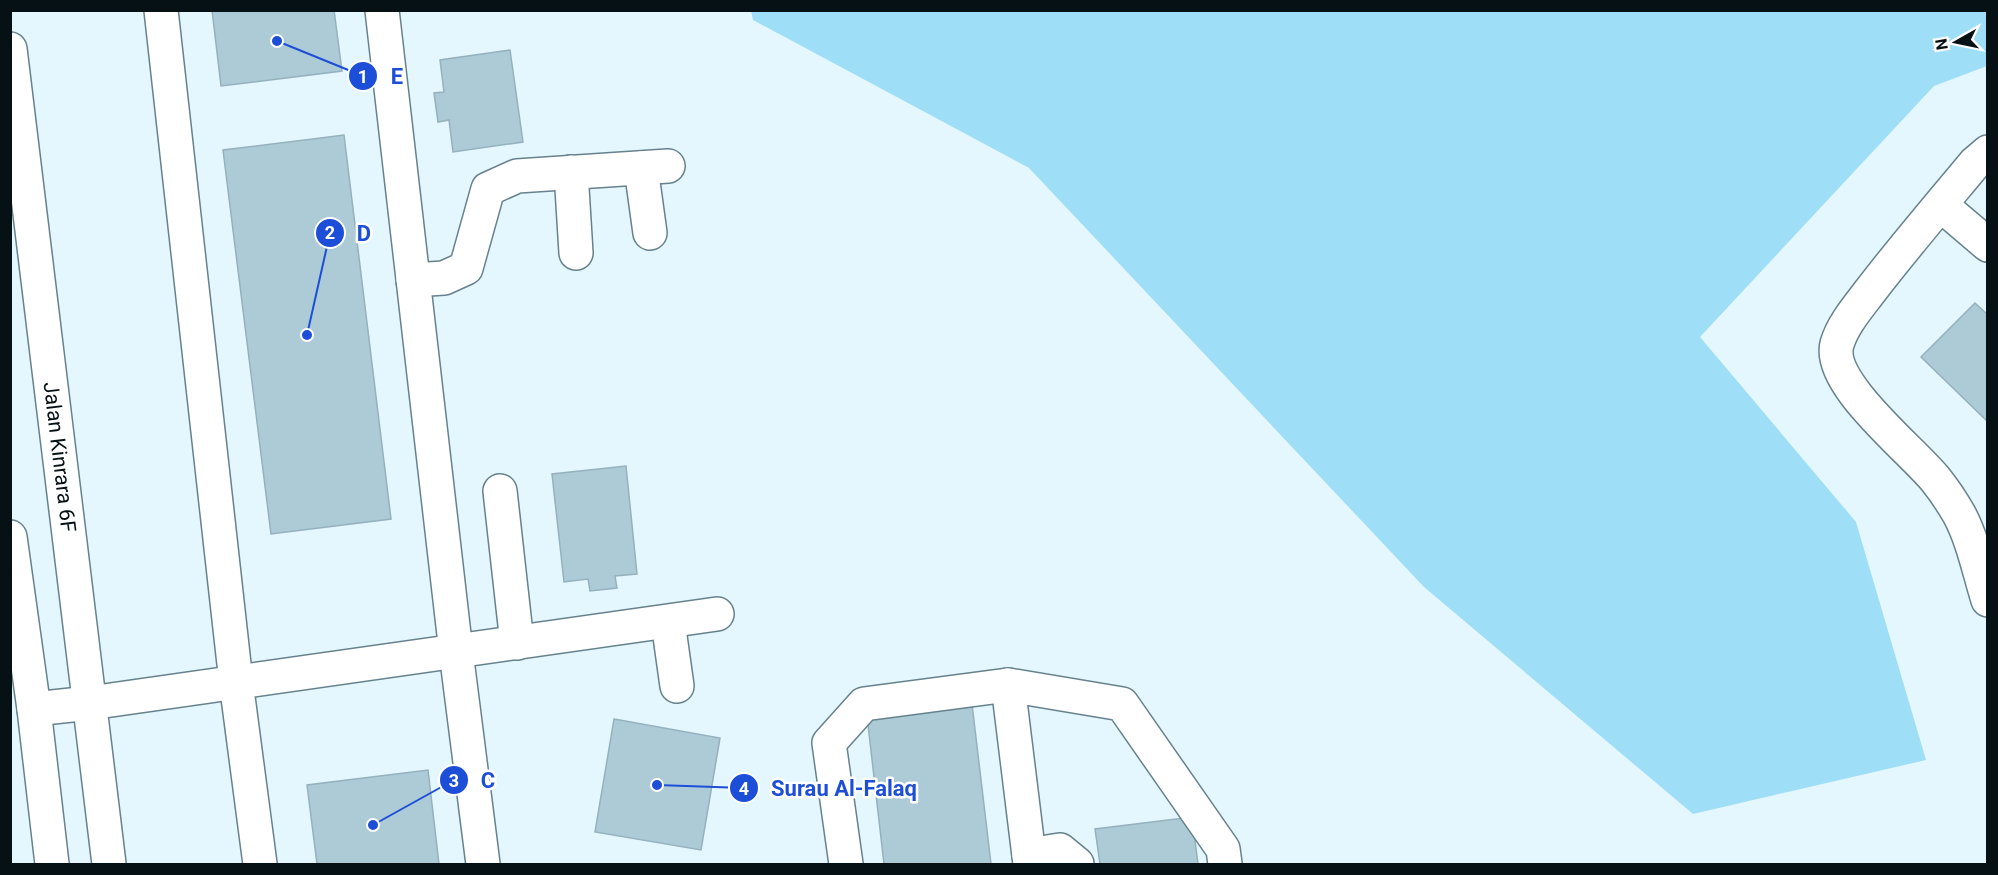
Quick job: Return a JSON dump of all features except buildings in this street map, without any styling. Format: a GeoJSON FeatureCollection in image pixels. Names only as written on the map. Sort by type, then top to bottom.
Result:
{"type":"FeatureCollection","features":[{"type":"Feature","properties":{"kind":"main road"},"geometry":{"type":"LineString","coordinates":[[161,10],[237,682],[260,864]]}},
{"type":"Feature","properties":{"kind":"main road"},"geometry":{"type":"LineString","coordinates":[[382,10],[456,652],[483,864]]}},
{"type":"Feature","properties":{"kind":"main road","name":"Jalan Kinrara 6F"},"geometry":{"type":"LineString","coordinates":[[10,48],[16,136],[109,864]]}},
{"type":"Feature","properties":{"kind":"main road"},"geometry":{"type":"LineString","coordinates":[[1988,152],[1975,163],[1849,319],[1837,343],[1836,358],[1840,371],[1854,392],[1935,479],[1958,513],[1970,537],[1988,600]]}},
{"type":"Feature","properties":{"kind":"main road"},"geometry":{"type":"LineString","coordinates":[[413,280],[444,278],[466,268],[488,189],[517,176],[655,167],[650,233]]}},
{"type":"Feature","properties":{"kind":"main road"},"geometry":{"type":"LineString","coordinates":[[571,172],[576,253]]}},
{"type":"Feature","properties":{"kind":"main road"},"geometry":{"type":"LineString","coordinates":[[1941,205],[1988,245]]}},
{"type":"Feature","properties":{"kind":"main road"},"geometry":{"type":"LineString","coordinates":[[500,490],[517,643]]}},
{"type":"Feature","properties":{"kind":"main road"},"geometry":{"type":"LineString","coordinates":[[10,537],[34,709],[52,864]]}},
{"type":"Feature","properties":{"kind":"main road"},"geometry":{"type":"LineString","coordinates":[[34,709],[717,614]]}},
{"type":"Feature","properties":{"kind":"main road"},"geometry":{"type":"LineString","coordinates":[[668,622],[677,686]]}},
{"type":"Feature","properties":{"kind":"main road"},"geometry":{"type":"LineString","coordinates":[[1008,685],[1030,860],[1060,850],[1077,864]]}},
{"type":"Feature","properties":{"kind":"main road"},"geometry":{"type":"LineString","coordinates":[[846,864],[829,743],[864,704],[1008,685],[1122,704],[1223,849],[1226,864]]}},
{"type":"Feature","properties":{"kind":"shaded area"},"geometry":{"type":"Polygon","coordinates":[[[751,11],[1987,11],[1987,66],[1934,86],[1700,337],[1856,522],[1926,760],[1693,814],[1424,587],[1029,168],[753,20],[751,11]]]}},
{"type":"Feature","properties":{"kind":"place","name":"E"},"geometry":{"type":"Point","coordinates":[277,41]}},
{"type":"Feature","properties":{"kind":"place","name":"D"},"geometry":{"type":"Point","coordinates":[307,335]}},
{"type":"Feature","properties":{"kind":"place","name":"Surau Al-Falaq"},"geometry":{"type":"Point","coordinates":[657,785]}},
{"type":"Feature","properties":{"kind":"place","name":"C"},"geometry":{"type":"Point","coordinates":[373,825]}}]}
